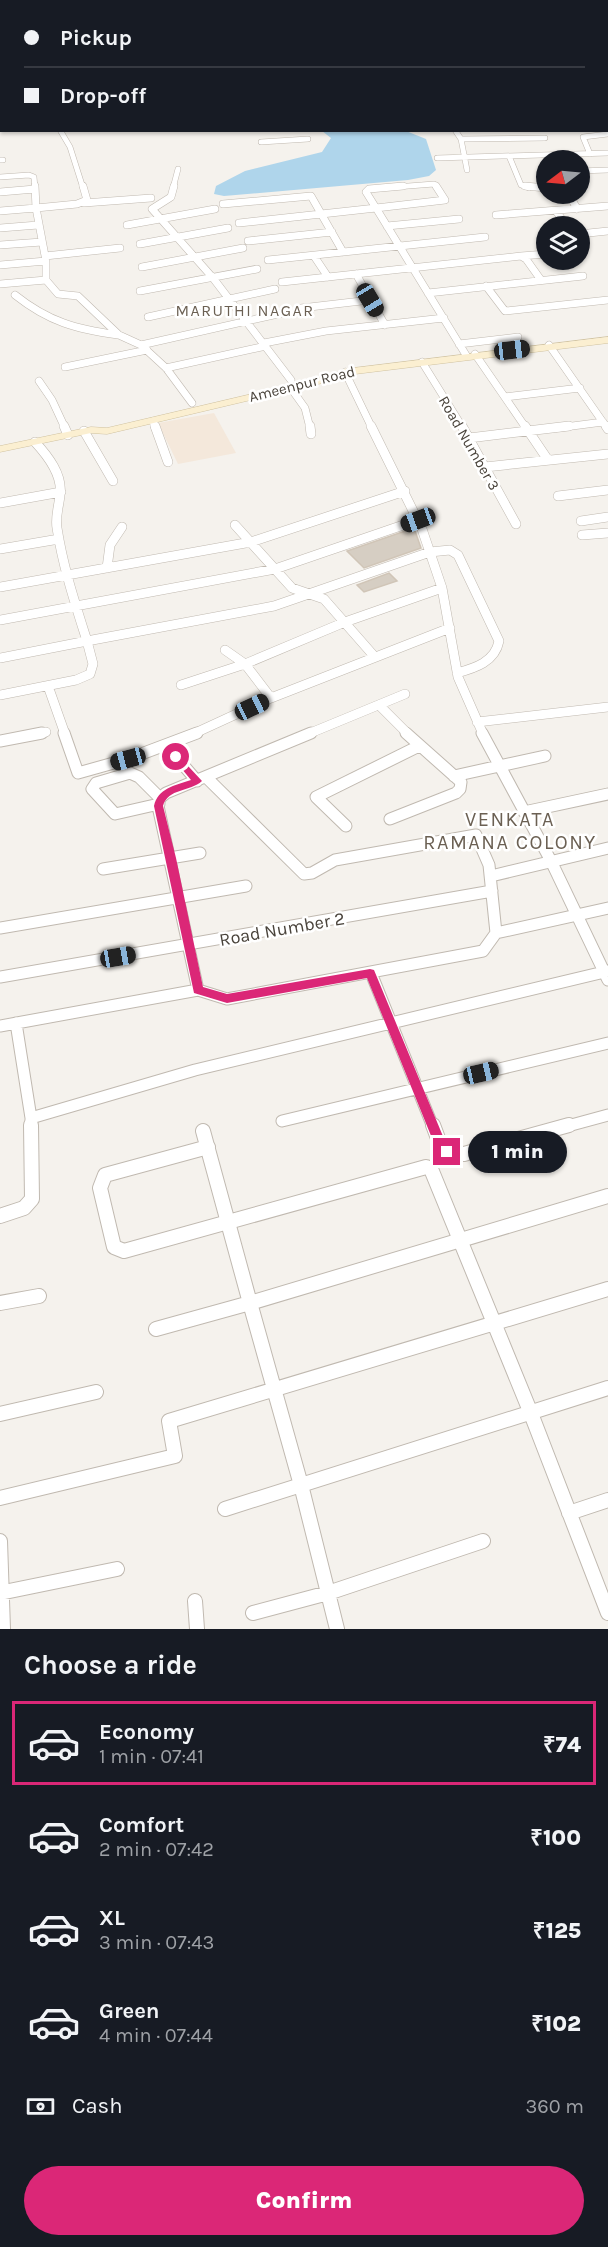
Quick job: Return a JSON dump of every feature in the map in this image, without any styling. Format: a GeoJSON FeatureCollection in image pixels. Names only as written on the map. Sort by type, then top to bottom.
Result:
{"type":"FeatureCollection","features":[{"type":"Feature","properties":{"kind":"street"},"geometry":{"type":"LineString","coordinates":[[61,132],[70,147],[87,200],[84,203]]}},
{"type":"Feature","properties":{"kind":"street"},"geometry":{"type":"LineString","coordinates":[[259,132],[262,145],[308,138]]}},
{"type":"Feature","properties":{"kind":"street"},"geometry":{"type":"LineString","coordinates":[[456,132],[461,139],[467,171]]}},
{"type":"Feature","properties":{"kind":"street"},"geometry":{"type":"LineString","coordinates":[[541,132],[550,150]]}},
{"type":"Feature","properties":{"kind":"street"},"geometry":{"type":"LineString","coordinates":[[588,150],[583,136],[608,134]]}},
{"type":"Feature","properties":{"kind":"street"},"geometry":{"type":"LineString","coordinates":[[461,139],[545,138]]}},
{"type":"Feature","properties":{"kind":"street"},"geometry":{"type":"LineString","coordinates":[[590,154],[608,153]]}},
{"type":"Feature","properties":{"kind":"street"},"geometry":{"type":"LineString","coordinates":[[509,156],[521,185],[536,188]]}},
{"type":"Feature","properties":{"kind":"street"},"geometry":{"type":"LineString","coordinates":[[438,158],[536,157]]}},
{"type":"Feature","properties":{"kind":"street"},"geometry":{"type":"LineString","coordinates":[[178,169],[171,196],[152,209],[192,257],[213,278],[265,344],[300,397],[307,411],[311,434]]}},
{"type":"Feature","properties":{"kind":"street"},"geometry":{"type":"LineString","coordinates":[[590,171],[608,170]]}},
{"type":"Feature","properties":{"kind":"street"},"geometry":{"type":"LineString","coordinates":[[0,177],[29,175],[35,179],[36,208],[45,258],[46,280],[58,294],[78,296],[118,335]]}},
{"type":"Feature","properties":{"kind":"street"},"geometry":{"type":"LineString","coordinates":[[239,223],[376,208],[445,200],[434,184],[369,189],[366,192],[376,208],[399,246],[413,268],[428,293],[444,318],[459,344],[471,355],[505,397],[548,460]]}},
{"type":"Feature","properties":{"kind":"street"},"geometry":{"type":"LineString","coordinates":[[0,192],[35,189]]}},
{"type":"Feature","properties":{"kind":"street"},"geometry":{"type":"LineString","coordinates":[[223,204],[309,195],[313,197],[343,252]]}},
{"type":"Feature","properties":{"kind":"street"},"geometry":{"type":"LineString","coordinates":[[0,212],[151,198]]}},
{"type":"Feature","properties":{"kind":"street"},"geometry":{"type":"LineString","coordinates":[[574,204],[577,209]]}},
{"type":"Feature","properties":{"kind":"street"},"geometry":{"type":"LineString","coordinates":[[496,215],[608,206]]}},
{"type":"Feature","properties":{"kind":"street"},"geometry":{"type":"LineString","coordinates":[[127,225],[215,209]]}},
{"type":"Feature","properties":{"kind":"street"},"geometry":{"type":"LineString","coordinates":[[556,210],[560,216]]}},
{"type":"Feature","properties":{"kind":"street"},"geometry":{"type":"LineString","coordinates":[[387,226],[459,219]]}},
{"type":"Feature","properties":{"kind":"street"},"geometry":{"type":"LineString","coordinates":[[0,228],[38,225]]}},
{"type":"Feature","properties":{"kind":"street"},"geometry":{"type":"LineString","coordinates":[[140,244],[228,228]]}},
{"type":"Feature","properties":{"kind":"street"},"geometry":{"type":"LineString","coordinates":[[590,233],[608,231]]}},
{"type":"Feature","properties":{"kind":"street"},"geometry":{"type":"LineString","coordinates":[[248,241],[332,232]]}},
{"type":"Feature","properties":{"kind":"street"},"geometry":{"type":"LineString","coordinates":[[268,260],[485,237]]}},
{"type":"Feature","properties":{"kind":"street"},"geometry":{"type":"LineString","coordinates":[[0,245],[42,242]]}},
{"type":"Feature","properties":{"kind":"street"},"geometry":{"type":"LineString","coordinates":[[0,265],[120,248]]}},
{"type":"Feature","properties":{"kind":"street"},"geometry":{"type":"LineString","coordinates":[[142,267],[243,248]]}},
{"type":"Feature","properties":{"kind":"street"},"geometry":{"type":"LineString","coordinates":[[282,282],[536,255]]}},
{"type":"Feature","properties":{"kind":"street"},"geometry":{"type":"LineString","coordinates":[[314,256],[328,277]]}},
{"type":"Feature","properties":{"kind":"street"},"geometry":{"type":"LineString","coordinates":[[521,256],[526,259],[541,280]]}},
{"type":"Feature","properties":{"kind":"street"},"geometry":{"type":"LineString","coordinates":[[140,291],[257,269]]}},
{"type":"Feature","properties":{"kind":"street"},"geometry":{"type":"LineString","coordinates":[[356,274],[386,325]]}},
{"type":"Feature","properties":{"kind":"street"},"geometry":{"type":"LineString","coordinates":[[428,293],[583,276]]}},
{"type":"Feature","properties":{"kind":"street"},"geometry":{"type":"LineString","coordinates":[[0,284],[46,280]]}},
{"type":"Feature","properties":{"kind":"street"},"geometry":{"type":"LineString","coordinates":[[486,286],[505,311],[608,300]]}},
{"type":"Feature","properties":{"kind":"street"},"geometry":{"type":"LineString","coordinates":[[148,317],[275,289]]}},
{"type":"Feature","properties":{"kind":"street"},"geometry":{"type":"LineString","coordinates":[[15,296],[36,313],[73,328],[118,335],[144,347],[166,368],[192,403]]}},
{"type":"Feature","properties":{"kind":"street"},"geometry":{"type":"LineString","coordinates":[[301,308],[370,300]]}},
{"type":"Feature","properties":{"kind":"street"},"geometry":{"type":"LineString","coordinates":[[65,367],[287,312]]}},
{"type":"Feature","properties":{"kind":"street"},"geometry":{"type":"LineString","coordinates":[[166,368],[326,331],[444,318]]}},
{"type":"Feature","properties":{"kind":"street"},"geometry":{"type":"LineString","coordinates":[[459,344],[518,337]]}},
{"type":"Feature","properties":{"kind":"street","name":"Ameenpur Road"},"geometry":{"type":"LineString","coordinates":[[0,449],[88,431],[107,431],[291,383],[331,378],[345,372],[549,345],[607,341]]}},
{"type":"Feature","properties":{"kind":"street"},"geometry":{"type":"LineString","coordinates":[[549,345],[606,425]]}},
{"type":"Feature","properties":{"kind":"street","name":"Road Number 3"},"geometry":{"type":"LineString","coordinates":[[422,362],[469,438],[516,524]]}},
{"type":"Feature","properties":{"kind":"street"},"geometry":{"type":"LineString","coordinates":[[31,1118],[195,1070],[607,974],[576,916],[551,861],[498,766],[477,722],[457,673],[442,588],[418,520],[345,372]]}},
{"type":"Feature","properties":{"kind":"street"},"geometry":{"type":"LineString","coordinates":[[39,381],[68,435]]}},
{"type":"Feature","properties":{"kind":"street"},"geometry":{"type":"LineString","coordinates":[[168,462],[157,417],[192,403],[291,383]]}},
{"type":"Feature","properties":{"kind":"street"},"geometry":{"type":"LineString","coordinates":[[505,397],[579,388]]}},
{"type":"Feature","properties":{"kind":"street"},"geometry":{"type":"LineString","coordinates":[[469,438],[606,425]]}},
{"type":"Feature","properties":{"kind":"street"},"geometry":{"type":"LineString","coordinates":[[88,431],[113,481]]}},
{"type":"Feature","properties":{"kind":"street"},"geometry":{"type":"LineString","coordinates":[[0,695],[76,680],[90,674],[93,664],[66,575],[56,524],[61,492],[58,477],[49,458],[35,442]]}},
{"type":"Feature","properties":{"kind":"street"},"geometry":{"type":"LineString","coordinates":[[485,467],[608,454]]}},
{"type":"Feature","properties":{"kind":"street"},"geometry":{"type":"LineString","coordinates":[[558,496],[608,490]]}},
{"type":"Feature","properties":{"kind":"street"},"geometry":{"type":"LineString","coordinates":[[0,587],[251,542],[405,491]]}},
{"type":"Feature","properties":{"kind":"street"},"geometry":{"type":"LineString","coordinates":[[0,503],[61,492]]}},
{"type":"Feature","properties":{"kind":"street"},"geometry":{"type":"LineString","coordinates":[[581,521],[608,517]]}},
{"type":"Feature","properties":{"kind":"street"},"geometry":{"type":"LineString","coordinates":[[0,620],[275,569],[418,520]]}},
{"type":"Feature","properties":{"kind":"street"},"geometry":{"type":"LineString","coordinates":[[235,525],[298,593],[314,594],[324,599],[375,656]]}},
{"type":"Feature","properties":{"kind":"street"},"geometry":{"type":"LineString","coordinates":[[107,568],[110,545],[122,527]]}},
{"type":"Feature","properties":{"kind":"street"},"geometry":{"type":"LineString","coordinates":[[582,535],[608,533]]}},
{"type":"Feature","properties":{"kind":"street"},"geometry":{"type":"LineString","coordinates":[[0,549],[59,539]]}},
{"type":"Feature","properties":{"kind":"street"},"geometry":{"type":"LineString","coordinates":[[0,658],[274,606],[430,552],[450,550],[458,555],[499,641],[499,647],[490,658],[475,667],[457,673]]}},
{"type":"Feature","properties":{"kind":"street"},"geometry":{"type":"LineString","coordinates":[[181,685],[245,664],[345,622],[442,588]]}},
{"type":"Feature","properties":{"kind":"street"},"geometry":{"type":"LineString","coordinates":[[48,686],[78,773],[128,759],[166,745],[209,728],[271,698],[450,628]]}},
{"type":"Feature","properties":{"kind":"street"},"geometry":{"type":"LineString","coordinates":[[225,650],[245,664],[271,698]]}},
{"type":"Feature","properties":{"kind":"street"},"geometry":{"type":"LineString","coordinates":[[198,990],[160,801],[139,777],[130,772],[92,786],[92,789],[115,814],[160,801],[166,793],[405,694]]}},
{"type":"Feature","properties":{"kind":"street"},"geometry":{"type":"LineString","coordinates":[[379,705],[419,746],[461,782],[460,789],[456,793],[390,819]]}},
{"type":"Feature","properties":{"kind":"street"},"geometry":{"type":"LineString","coordinates":[[477,722],[608,706]]}},
{"type":"Feature","properties":{"kind":"street"},"geometry":{"type":"LineString","coordinates":[[0,741],[46,732]]}},
{"type":"Feature","properties":{"kind":"street"},"geometry":{"type":"LineString","coordinates":[[0,1026],[198,990],[227,999],[370,973],[483,951],[496,933],[491,876],[478,837],[473,835],[335,860],[312,873],[304,874],[263,831],[166,745]]}},
{"type":"Feature","properties":{"kind":"street"},"geometry":{"type":"LineString","coordinates":[[346,826],[316,797],[419,746]]}},
{"type":"Feature","properties":{"kind":"street"},"geometry":{"type":"LineString","coordinates":[[454,776],[544,756]]}},
{"type":"Feature","properties":{"kind":"street"},"geometry":{"type":"LineString","coordinates":[[524,812],[608,794]]}},
{"type":"Feature","properties":{"kind":"street"},"geometry":{"type":"LineString","coordinates":[[491,876],[608,848]]}},
{"type":"Feature","properties":{"kind":"street"},"geometry":{"type":"LineString","coordinates":[[103,869],[200,853]]}},
{"type":"Feature","properties":{"kind":"street"},"geometry":{"type":"LineString","coordinates":[[0,928],[246,886]]}},
{"type":"Feature","properties":{"kind":"street","name":"Road Number 2"},"geometry":{"type":"LineString","coordinates":[[0,977],[492,891]]}},
{"type":"Feature","properties":{"kind":"street"},"geometry":{"type":"LineString","coordinates":[[496,933],[608,908]]}},
{"type":"Feature","properties":{"kind":"street"},"geometry":{"type":"LineString","coordinates":[[370,973],[442,1149],[452,1154],[464,1154],[608,1115]]}},
{"type":"Feature","properties":{"kind":"street"},"geometry":{"type":"LineString","coordinates":[[0,1216],[24,1208],[32,1199],[31,1118],[16,1023]]}},
{"type":"Feature","properties":{"kind":"street"},"geometry":{"type":"LineString","coordinates":[[282,1121],[608,1043]]}},
{"type":"Feature","properties":{"kind":"street"},"geometry":{"type":"LineString","coordinates":[[203,1131],[301,1485],[337,1629]]}},
{"type":"Feature","properties":{"kind":"street"},"geometry":{"type":"LineString","coordinates":[[208,1147],[105,1175],[100,1188],[114,1248],[124,1251],[426,1167],[432,1170],[530,1411],[608,1613]]}},
{"type":"Feature","properties":{"kind":"street"},"geometry":{"type":"LineString","coordinates":[[156,1329],[608,1196]]}},
{"type":"Feature","properties":{"kind":"street"},"geometry":{"type":"LineString","coordinates":[[0,1498],[175,1456],[169,1421],[608,1288]]}},
{"type":"Feature","properties":{"kind":"street"},"geometry":{"type":"LineString","coordinates":[[0,1303],[39,1296]]}},
{"type":"Feature","properties":{"kind":"street"},"geometry":{"type":"LineString","coordinates":[[225,1509],[608,1388]]}},
{"type":"Feature","properties":{"kind":"street"},"geometry":{"type":"LineString","coordinates":[[0,1414],[96,1392]]}},
{"type":"Feature","properties":{"kind":"street"},"geometry":{"type":"LineString","coordinates":[[569,1513],[608,1500]]}},
{"type":"Feature","properties":{"kind":"street"},"geometry":{"type":"LineString","coordinates":[[0,1541],[3,1629]]}},
{"type":"Feature","properties":{"kind":"street"},"geometry":{"type":"LineString","coordinates":[[253,1613],[328,1593],[483,1541]]}},
{"type":"Feature","properties":{"kind":"street"},"geometry":{"type":"LineString","coordinates":[[1,1593],[117,1569]]}},
{"type":"Feature","properties":{"kind":"street"},"geometry":{"type":"LineString","coordinates":[[195,1601],[197,1629]]}},
{"type":"Feature","properties":{"kind":"shaded area"},"geometry":{"type":"Polygon","coordinates":[[[214,413],[236,453],[178,464],[158,423],[214,413]]]}},
{"type":"Feature","properties":{"kind":"water"},"geometry":{"type":"Polygon","coordinates":[[[323,132],[408,132],[426,139],[436,170],[429,176],[408,180],[224,196],[214,194],[216,186],[245,171],[322,152],[331,138],[323,132]]]}},
{"type":"Feature","properties":{"kind":"building"},"geometry":{"type":"Polygon","coordinates":[[[414,528],[421,548],[364,568],[347,551],[414,528]]]}},
{"type":"Feature","properties":{"kind":"building"},"geometry":{"type":"Polygon","coordinates":[[[389,573],[397,581],[364,592],[357,585],[389,573]]]}},
{"type":"Feature","properties":{"kind":"district","name":"MARUTHI NAGAR"},"geometry":{"type":"Point","coordinates":[245,310]}},
{"type":"Feature","properties":{"kind":"district","name":"VENKATA RAMANA COLONY"},"geometry":{"type":"Point","coordinates":[510,830]}},
{"type":"Feature","properties":{"kind":"route"},"geometry":{"type":"LineString","coordinates":[[176,757],[197,781],[166,793],[160,798],[158,806],[198,990],[227,999],[370,973],[442,1149],[447,1152]]}}]}
